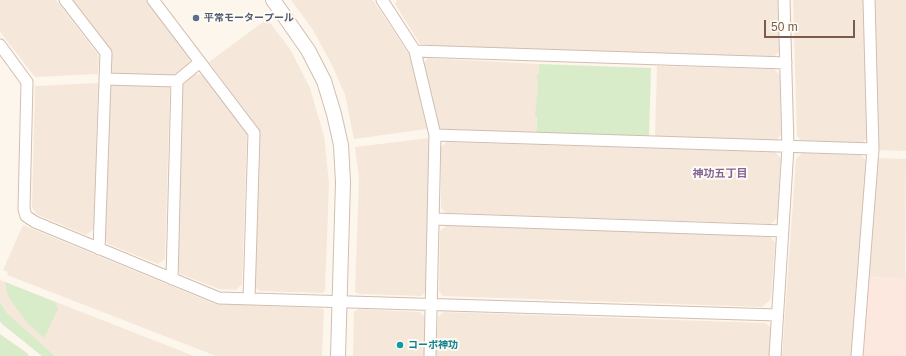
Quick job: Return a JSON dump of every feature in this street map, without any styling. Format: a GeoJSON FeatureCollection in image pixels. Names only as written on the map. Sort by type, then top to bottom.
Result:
{"type":"FeatureCollection","features":[{"type":"Feature","properties":{"kind":"street"},"geometry":{"type":"LineString","coordinates":[[65,0],[106,53],[99,249]]}},
{"type":"Feature","properties":{"kind":"street"},"geometry":{"type":"LineString","coordinates":[[153,0],[254,133],[249,299]]}},
{"type":"Feature","properties":{"kind":"street"},"geometry":{"type":"LineString","coordinates":[[273,0],[308,50],[324,81],[341,145],[343,182],[338,356]]}},
{"type":"Feature","properties":{"kind":"street"},"geometry":{"type":"LineString","coordinates":[[382,0],[416,51],[435,135],[430,356]]}},
{"type":"Feature","properties":{"kind":"street"},"geometry":{"type":"LineString","coordinates":[[776,356],[777,315],[788,147],[784,0]]}},
{"type":"Feature","properties":{"kind":"street"},"geometry":{"type":"LineString","coordinates":[[857,356],[873,150],[870,0]]}},
{"type":"Feature","properties":{"kind":"street"},"geometry":{"type":"LineString","coordinates":[[0,45],[27,82],[24,209],[26,216],[35,222],[219,298],[777,315]]}},
{"type":"Feature","properties":{"kind":"street"},"geometry":{"type":"LineString","coordinates":[[416,51],[786,63]]}},
{"type":"Feature","properties":{"kind":"street"},"geometry":{"type":"LineString","coordinates":[[105,79],[177,81],[200,62]]}},
{"type":"Feature","properties":{"kind":"street"},"geometry":{"type":"LineString","coordinates":[[172,279],[177,81]]}},
{"type":"Feature","properties":{"kind":"street"},"geometry":{"type":"LineString","coordinates":[[435,135],[873,150]]}},
{"type":"Feature","properties":{"kind":"street"},"geometry":{"type":"LineString","coordinates":[[434,219],[783,231]]}},
{"type":"Feature","properties":{"kind":"shaded area"},"geometry":{"type":"Polygon","coordinates":[[[0,0],[56,0],[99,56],[98,74],[35,77],[0,32],[0,0]]]}},
{"type":"Feature","properties":{"kind":"shaded area"},"geometry":{"type":"Polygon","coordinates":[[[70,0],[148,0],[190,56],[189,64],[172,77],[110,74],[110,51],[70,0]]]}},
{"type":"Feature","properties":{"kind":"shaded area"},"geometry":{"type":"Polygon","coordinates":[[[291,0],[373,0],[410,56],[427,129],[354,139],[345,95],[333,67],[313,30],[291,0]]]}},
{"type":"Feature","properties":{"kind":"shaded area"},"geometry":{"type":"Polygon","coordinates":[[[397,0],[778,0],[779,52],[773,57],[439,47],[420,44],[395,4],[397,0]]]}},
{"type":"Feature","properties":{"kind":"shaded area"},"geometry":{"type":"Polygon","coordinates":[[[793,0],[864,0],[867,138],[861,144],[802,142],[797,136],[793,0]]]}},
{"type":"Feature","properties":{"kind":"shaded area"},"geometry":{"type":"Polygon","coordinates":[[[875,0],[906,0],[906,151],[879,150],[875,0]]]}},
{"type":"Feature","properties":{"kind":"shaded area"},"geometry":{"type":"Polygon","coordinates":[[[267,19],[290,49],[310,88],[324,136],[329,183],[325,291],[322,293],[259,291],[254,285],[259,129],[209,62],[267,19]]]}},
{"type":"Feature","properties":{"kind":"shaded area"},"geometry":{"type":"Polygon","coordinates":[[[428,58],[539,64],[536,134],[442,131],[437,126],[423,64],[428,58]]]}},
{"type":"Feature","properties":{"kind":"shaded area"},"geometry":{"type":"Polygon","coordinates":[[[657,66],[774,69],[780,75],[781,135],[775,141],[655,136],[657,66]]]}},
{"type":"Feature","properties":{"kind":"shaded area"},"geometry":{"type":"Polygon","coordinates":[[[194,74],[204,75],[247,134],[242,284],[236,290],[219,289],[180,274],[177,268],[183,84],[194,74]]]}},
{"type":"Feature","properties":{"kind":"shaded area"},"geometry":{"type":"Polygon","coordinates":[[[110,82],[170,85],[165,259],[158,264],[108,244],[105,240],[110,82]]]}},
{"type":"Feature","properties":{"kind":"shaded area"},"geometry":{"type":"Polygon","coordinates":[[[98,83],[94,229],[86,235],[36,214],[32,207],[35,86],[98,83]]]}},
{"type":"Feature","properties":{"kind":"shaded area"},"geometry":{"type":"Polygon","coordinates":[[[429,138],[427,291],[421,296],[359,294],[355,292],[359,179],[355,147],[429,138]]]}},
{"type":"Feature","properties":{"kind":"shaded area"},"geometry":{"type":"Polygon","coordinates":[[[447,142],[775,152],[781,159],[777,218],[771,224],[446,213],[441,208],[441,147],[447,142]]]}},
{"type":"Feature","properties":{"kind":"shaded area"},"geometry":{"type":"Polygon","coordinates":[[[802,153],[861,155],[867,162],[851,356],[782,356],[796,159],[802,153]]]}},
{"type":"Feature","properties":{"kind":"shaded area"},"geometry":{"type":"Polygon","coordinates":[[[878,158],[906,159],[905,279],[869,277],[878,158]]]}},
{"type":"Feature","properties":{"kind":"shaded area"},"geometry":{"type":"Polygon","coordinates":[[[23,225],[215,304],[321,308],[324,310],[322,356],[216,356],[7,275],[8,272],[3,270],[23,225]]]}},
{"type":"Feature","properties":{"kind":"shaded area"},"geometry":{"type":"Polygon","coordinates":[[[447,225],[769,236],[775,242],[771,299],[762,307],[443,296],[439,291],[440,231],[447,225]]]}},
{"type":"Feature","properties":{"kind":"shaded area"},"geometry":{"type":"Polygon","coordinates":[[[906,271],[906,356],[863,356],[869,277],[905,279],[906,271]]]}},
{"type":"Feature","properties":{"kind":"shaded area"},"geometry":{"type":"Polygon","coordinates":[[[0,280],[194,356],[55,356],[7,313],[0,302],[0,280]]]}},
{"type":"Feature","properties":{"kind":"shaded area"},"geometry":{"type":"Polygon","coordinates":[[[358,309],[420,312],[426,318],[425,356],[353,356],[354,312],[358,309]]]}},
{"type":"Feature","properties":{"kind":"shaded area"},"geometry":{"type":"Polygon","coordinates":[[[444,312],[766,323],[772,329],[770,356],[436,356],[438,317],[444,312]]]}},
{"type":"Feature","properties":{"kind":"green space"},"geometry":{"type":"Polygon","coordinates":[[[539,64],[651,68],[649,137],[536,134],[537,118],[535,116],[539,64]]]}},
{"type":"Feature","properties":{"kind":"green space"},"geometry":{"type":"Polygon","coordinates":[[[5,282],[55,302],[58,309],[44,338],[27,323],[8,296],[5,282]]]}},
{"type":"Feature","properties":{"kind":"green space"},"geometry":{"type":"Polygon","coordinates":[[[0,302],[7,313],[55,356],[42,356],[2,324],[0,321],[0,302]]]}},
{"type":"Feature","properties":{"kind":"green space"},"geometry":{"type":"Polygon","coordinates":[[[0,334],[27,353],[29,356],[0,356],[0,334]]]}},
{"type":"Feature","properties":{"kind":"place","name":"平常モータープール"},"geometry":{"type":"Point","coordinates":[196,18]}},
{"type":"Feature","properties":{"kind":"place","name":"コーポ神功"},"geometry":{"type":"Point","coordinates":[400,345]}},
{"type":"Feature","properties":{"kind":"district","name":"神功五丁目"},"geometry":{"type":"Point","coordinates":[720,174]}}]}
